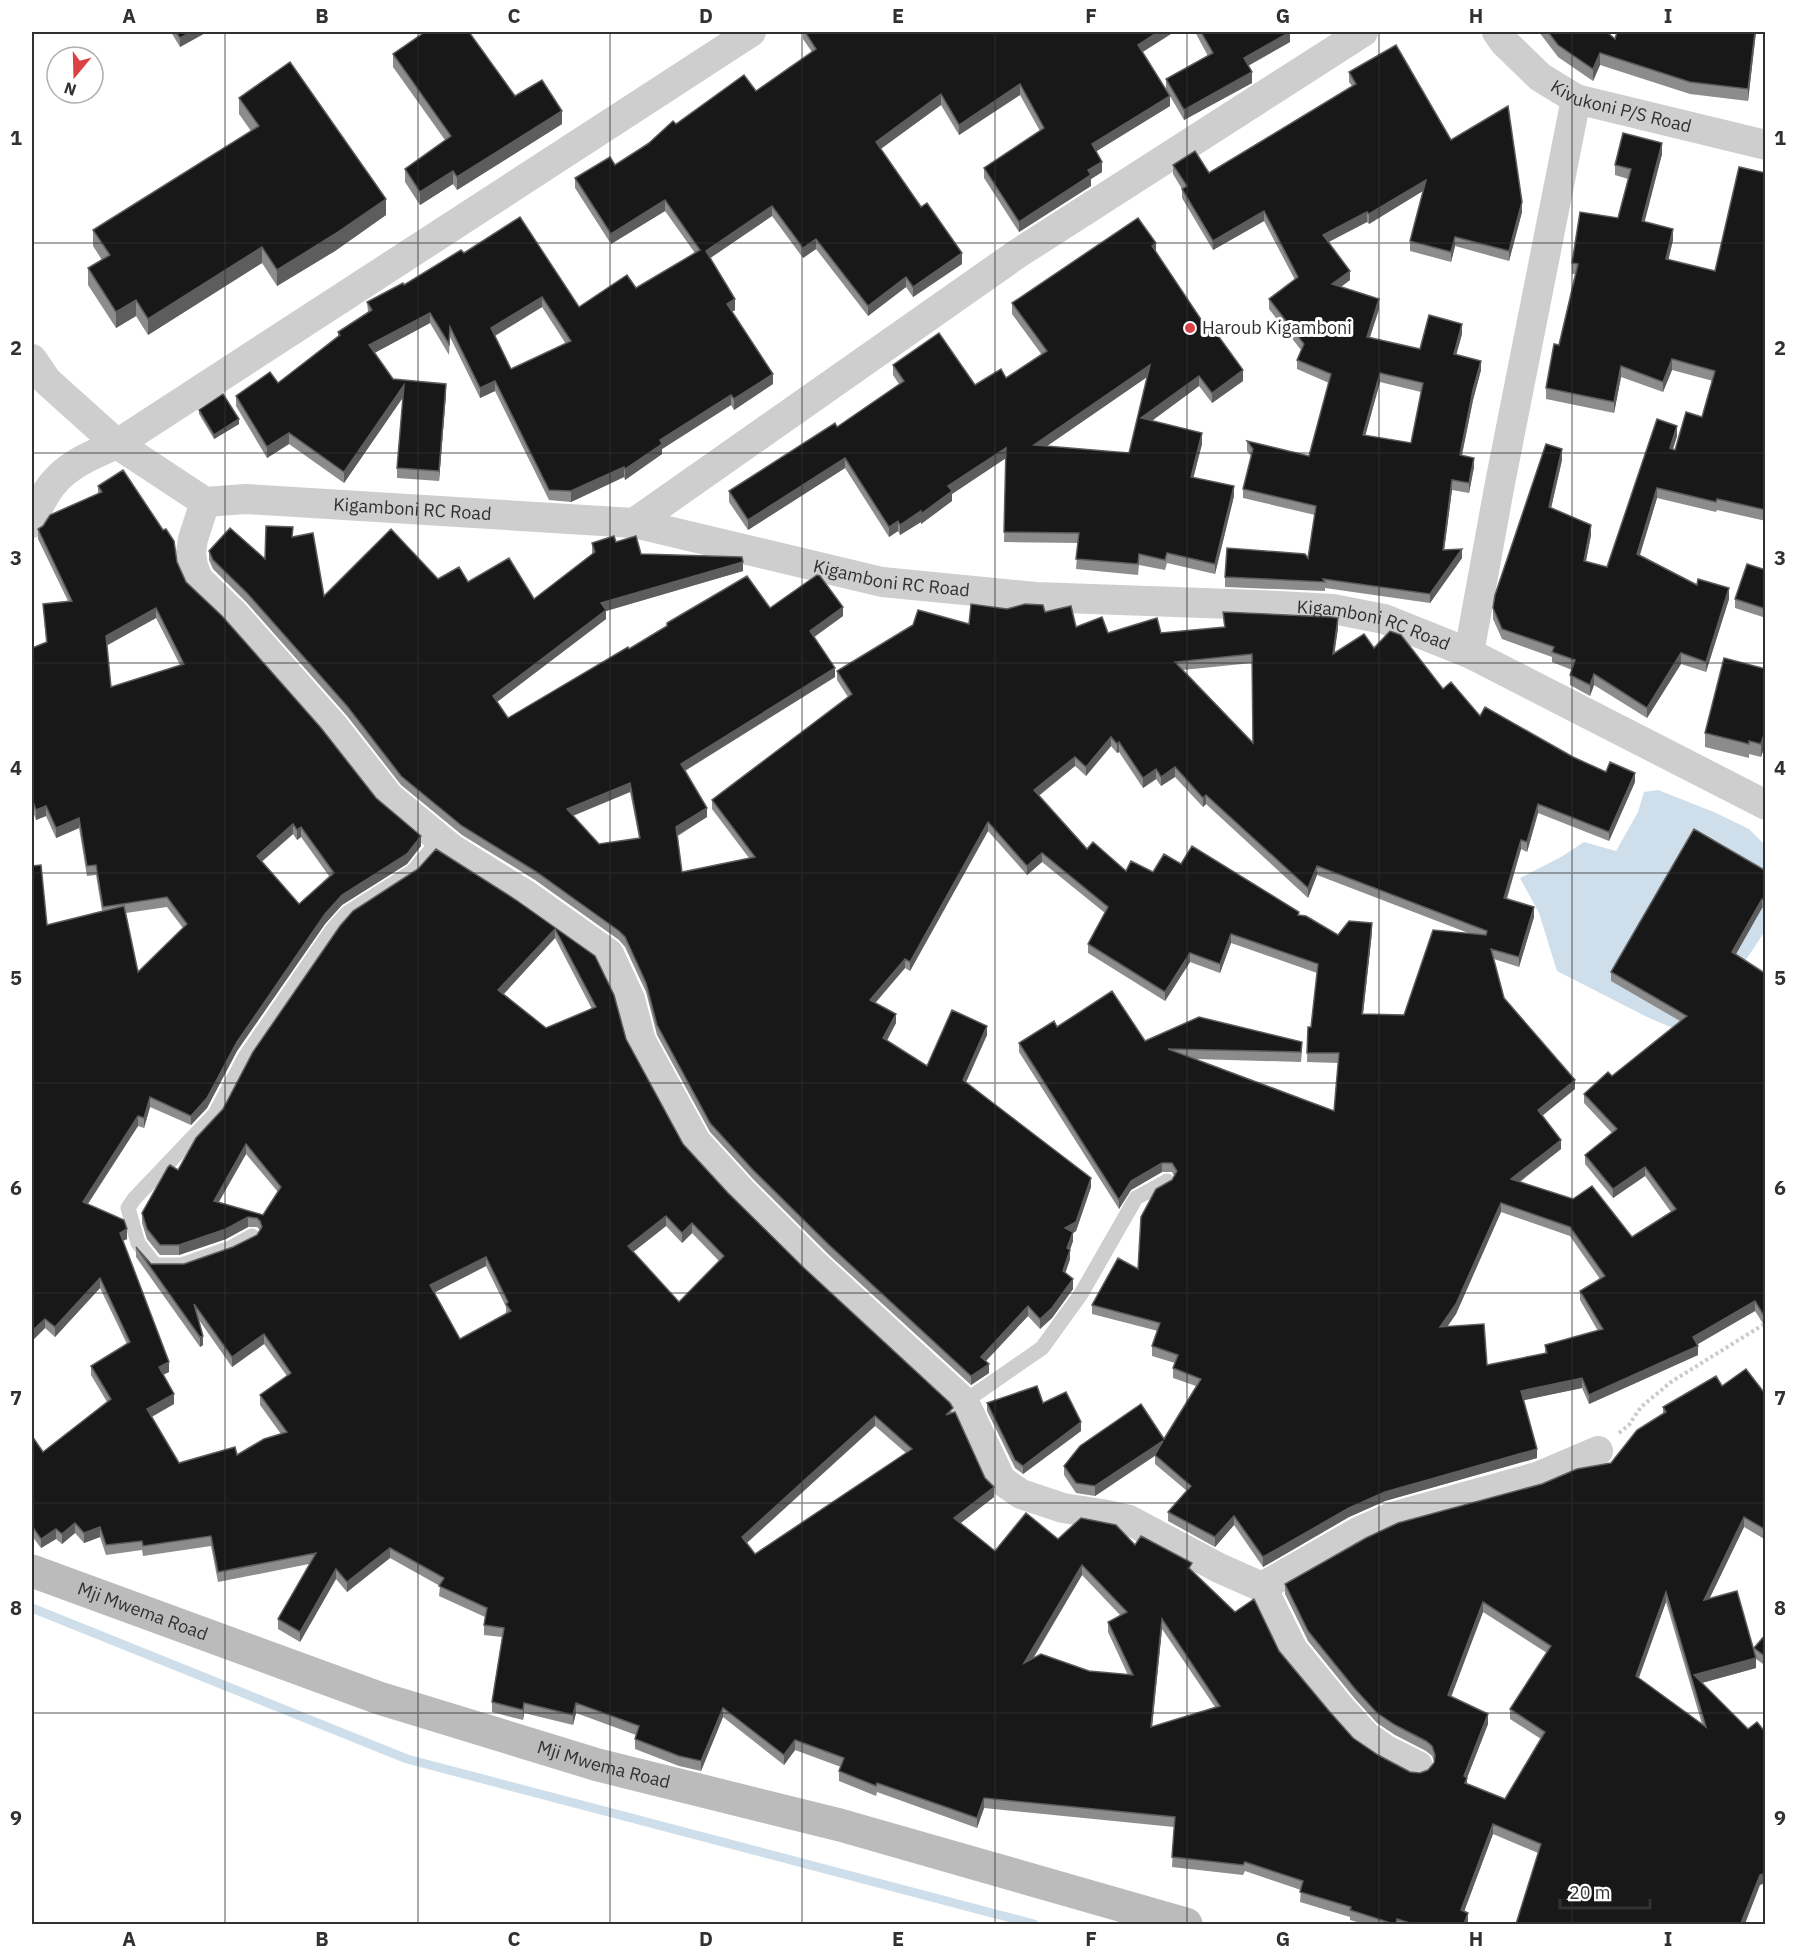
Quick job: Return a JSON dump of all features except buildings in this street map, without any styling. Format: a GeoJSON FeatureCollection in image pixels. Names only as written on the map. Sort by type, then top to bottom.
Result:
{"type":"FeatureCollection","features":[{"type":"Feature","properties":{"kind":"main road","name":"Mji Mwema Road"},"geometry":{"type":"LineString","coordinates":[[32,1572],[379,1698],[598,1765],[840,1825],[1186,1924]]}},
{"type":"Feature","properties":{"kind":"street"},"geometry":{"type":"LineString","coordinates":[[32,523],[40,502],[52,483],[80,460],[117,444],[751,32]]}},
{"type":"Feature","properties":{"kind":"street"},"geometry":{"type":"LineString","coordinates":[[634,523],[1017,254],[1363,32]]}},
{"type":"Feature","properties":{"kind":"street","name":"Kivukoni P/S Road"},"geometry":{"type":"LineString","coordinates":[[1497,32],[1539,77],[1576,99],[1766,145]]}},
{"type":"Feature","properties":{"kind":"street"},"geometry":{"type":"LineString","coordinates":[[1469,653],[1576,99]]}},
{"type":"Feature","properties":{"kind":"street"},"geometry":{"type":"LineString","coordinates":[[32,358],[47,381],[117,444],[205,502],[191,553],[198,579],[234,614],[334,727],[388,796],[440,840],[526,895],[609,954],[630,999],[641,1041],[696,1142],[816,1266],[964,1402],[1001,1479],[1021,1494],[1063,1508],[1129,1520],[1219,1568],[1262,1587],[1293,1650],[1342,1710],[1366,1736],[1386,1750],[1418,1766]]}},
{"type":"Feature","properties":{"kind":"street","name":"Kigamboni RC Road"},"geometry":{"type":"LineString","coordinates":[[205,502],[246,499],[634,523],[882,582],[1036,597],[1333,609],[1384,619],[1469,653],[1766,806]]}},
{"type":"Feature","properties":{"kind":"street"},"geometry":{"type":"LineString","coordinates":[[1262,1587],[1358,1532],[1392,1517],[1537,1477],[1598,1450]]}},
{"type":"Feature","properties":{"kind":"lane"},"geometry":{"type":"LineString","coordinates":[[252,1236],[230,1248],[181,1265],[155,1265],[138,1243],[128,1208],[215,1114],[245,1057],[332,930],[348,913],[413,871],[440,840]]}},
{"type":"Feature","properties":{"kind":"lane"},"geometry":{"type":"LineString","coordinates":[[964,1402],[1042,1348],[1081,1294],[1136,1198],[1167,1181]]}},
{"type":"Feature","properties":{"kind":"path"},"geometry":{"type":"LineString","coordinates":[[1598,1450],[1629,1425],[1641,1407],[1671,1382],[1766,1323]]}},
{"type":"Feature","properties":{"kind":"water"},"geometry":{"type":"Polygon","coordinates":[[[1658,790],[1714,812],[1749,829],[1765,845],[1765,931],[1695,1037],[1649,1018],[1557,971],[1539,913],[1520,878],[1584,842],[1616,851],[1638,812],[1644,792],[1658,790]]]}},
{"type":"Feature","properties":{"kind":"waterway"},"geometry":{"type":"LineString","coordinates":[[32,1608],[407,1759],[1034,1924]]}},
{"type":"Feature","properties":{"kind":"place","name":"Haroub Kigamboni"},"geometry":{"type":"Point","coordinates":[1190,328]}}]}
